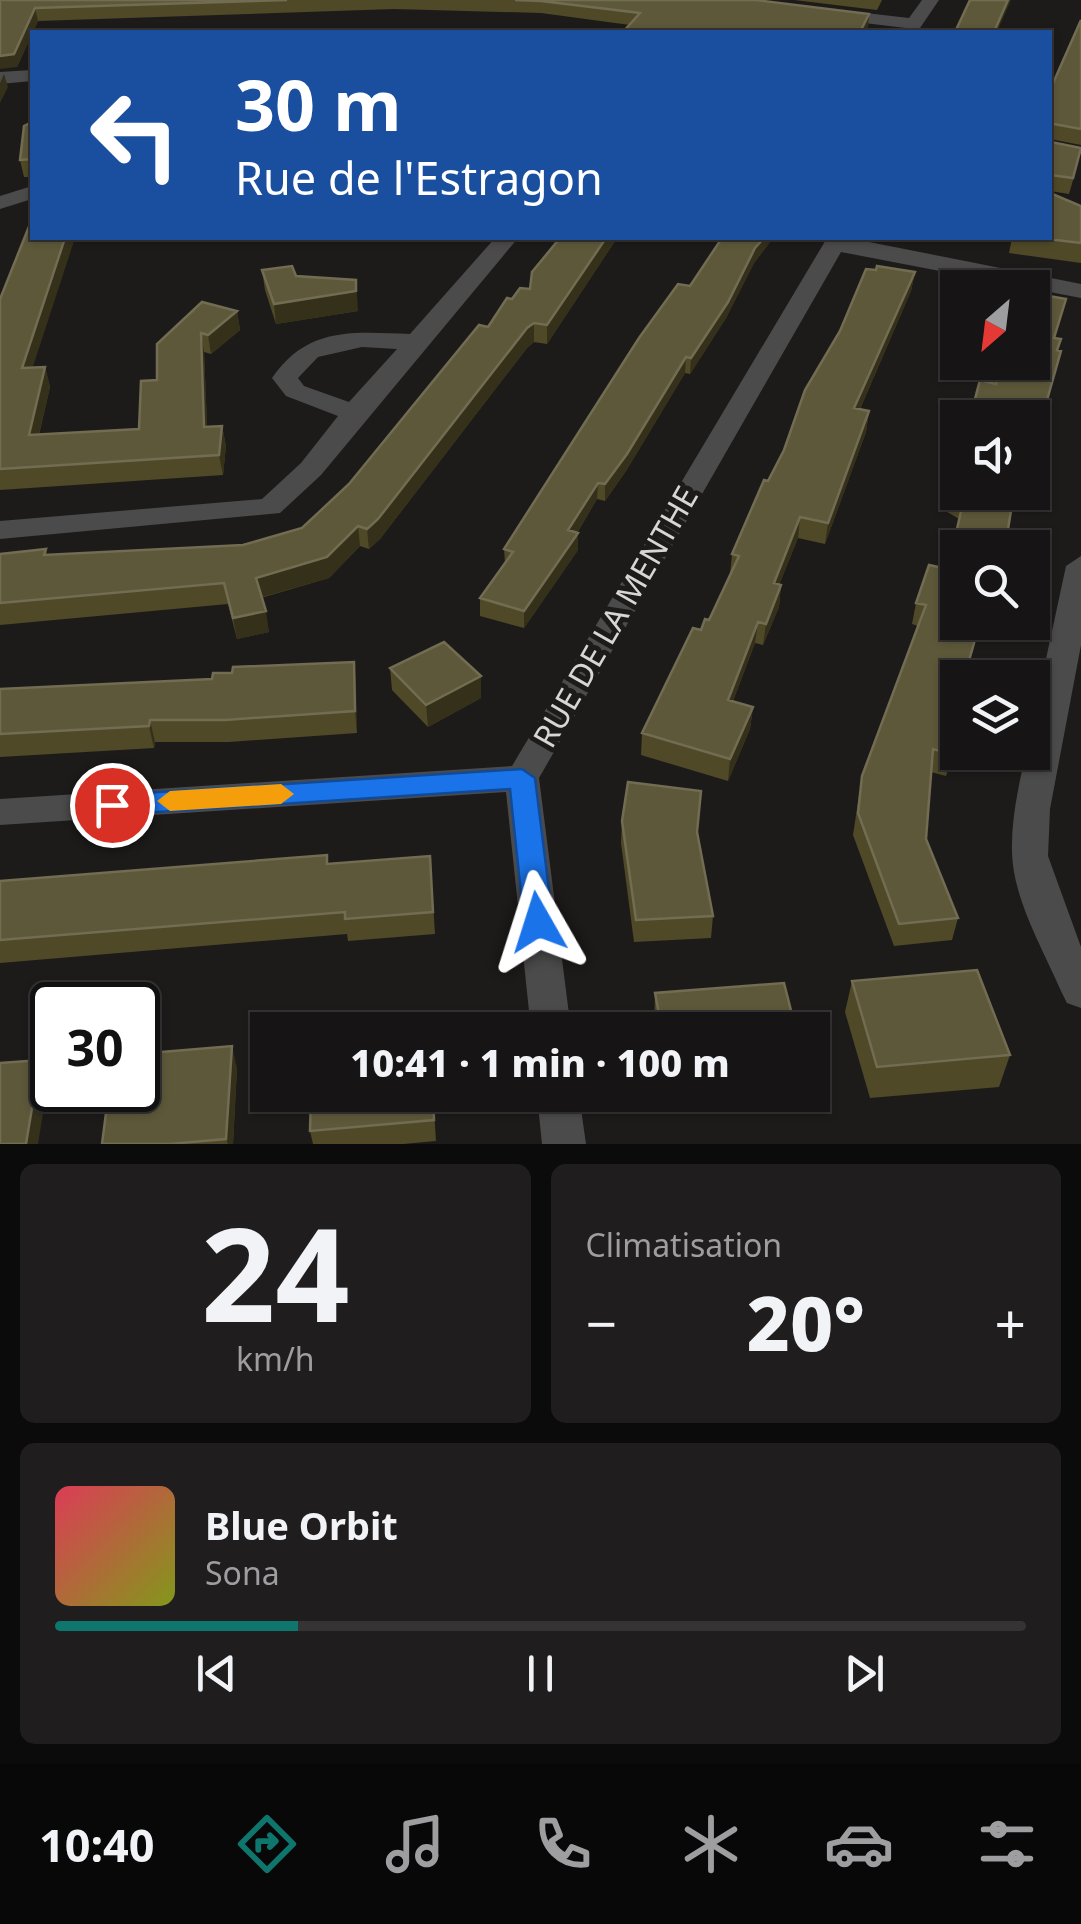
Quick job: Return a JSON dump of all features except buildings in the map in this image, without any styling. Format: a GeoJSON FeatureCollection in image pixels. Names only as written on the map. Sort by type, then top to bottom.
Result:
{"type":"FeatureCollection","features":[{"type":"Feature","properties":{"kind":"street"},"geometry":{"type":"LineString","coordinates":[[819,12],[914,24],[931,0]]}},
{"type":"Feature","properties":{"kind":"street"},"geometry":{"type":"LineString","coordinates":[[0,78],[30,76]]}},
{"type":"Feature","properties":{"kind":"street"},"geometry":{"type":"LineString","coordinates":[[0,203],[30,193]]}},
{"type":"Feature","properties":{"kind":"street"},"geometry":{"type":"LineString","coordinates":[[0,530],[270,507],[311,469],[354,412],[505,240]]}},
{"type":"Feature","properties":{"kind":"street"},"geometry":{"type":"LineString","coordinates":[[836,240],[1081,291]]}},
{"type":"Feature","properties":{"kind":"street","name":"RUE DE LA MENTHE"},"geometry":{"type":"LineString","coordinates":[[549,1012],[522,778],[836,240]]}},
{"type":"Feature","properties":{"kind":"street"},"geometry":{"type":"LineString","coordinates":[[354,412],[296,391],[285,378],[292,363],[314,348],[343,340],[418,342]]}},
{"type":"Feature","properties":{"kind":"street"},"geometry":{"type":"LineString","coordinates":[[1081,566],[1032,809],[1030,856],[1045,908],[1081,991]]}},
{"type":"Feature","properties":{"kind":"street"},"geometry":{"type":"LineString","coordinates":[[0,812],[522,778]]}},
{"type":"Feature","properties":{"kind":"street"},"geometry":{"type":"LineString","coordinates":[[560,1112],[564,1144]]}},
{"type":"Feature","properties":{"kind":"slow traffic"},"geometry":{"type":"LineString","coordinates":[[170,801],[281,794]]}},
{"type":"Feature","properties":{"kind":"route"},"geometry":{"type":"LineString","coordinates":[[112,805],[522,778],[538,922]]}}]}
